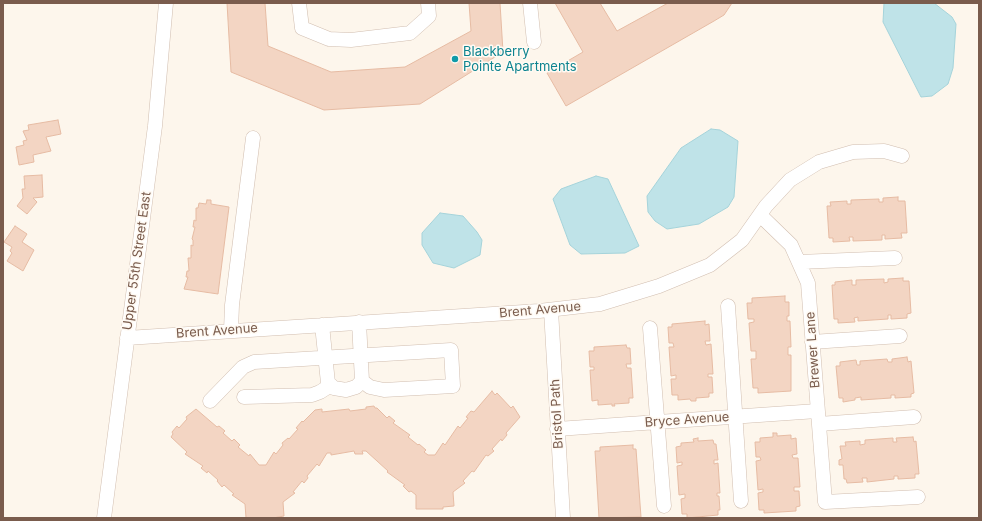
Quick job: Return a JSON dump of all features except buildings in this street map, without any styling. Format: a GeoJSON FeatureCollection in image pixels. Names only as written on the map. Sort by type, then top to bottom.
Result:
{"type":"FeatureCollection","features":[{"type":"Feature","properties":{"kind":"street","name":"Upper 55th Street East"},"geometry":{"type":"LineString","coordinates":[[104,518],[155,126],[166,3]]}},
{"type":"Feature","properties":{"kind":"street"},"geometry":{"type":"LineString","coordinates":[[299,3],[302,28],[329,39],[352,40],[410,33],[429,16],[428,3]]}},
{"type":"Feature","properties":{"kind":"street"},"geometry":{"type":"LineString","coordinates":[[530,3],[534,42]]}},
{"type":"Feature","properties":{"kind":"street"},"geometry":{"type":"LineString","coordinates":[[231,330],[232,305],[253,138]]}},
{"type":"Feature","properties":{"kind":"street","name":"Brent Avenue"},"geometry":{"type":"LineString","coordinates":[[127,338],[551,310],[600,304],[659,286],[710,265],[742,240],[760,214],[790,180],[819,162],[853,152],[884,151],[902,156]]}},
{"type":"Feature","properties":{"kind":"street","name":"Brewer Lane"},"geometry":{"type":"LineString","coordinates":[[760,214],[791,245],[808,283],[825,502],[918,497]]}},
{"type":"Feature","properties":{"kind":"street"},"geometry":{"type":"LineString","coordinates":[[798,262],[894,258]]}},
{"type":"Feature","properties":{"kind":"street"},"geometry":{"type":"LineString","coordinates":[[728,306],[741,501]]}},
{"type":"Feature","properties":{"kind":"street","name":"Bristol Path"},"geometry":{"type":"LineString","coordinates":[[551,310],[563,518]]}},
{"type":"Feature","properties":{"kind":"street"},"geometry":{"type":"LineString","coordinates":[[322,325],[328,383],[334,388],[346,390],[356,387],[362,381],[359,322]]}},
{"type":"Feature","properties":{"kind":"street"},"geometry":{"type":"LineString","coordinates":[[650,328],[664,506]]}},
{"type":"Feature","properties":{"kind":"street"},"geometry":{"type":"LineString","coordinates":[[812,342],[900,336]]}},
{"type":"Feature","properties":{"kind":"street"},"geometry":{"type":"LineString","coordinates":[[210,401],[243,367],[254,362],[451,350],[453,386],[384,390],[370,387],[362,381]]}},
{"type":"Feature","properties":{"kind":"street"},"geometry":{"type":"LineString","coordinates":[[244,397],[312,395],[331,385]]}},
{"type":"Feature","properties":{"kind":"street","name":"Bryce Avenue"},"geometry":{"type":"LineString","coordinates":[[557,429],[736,417],[914,417]]}},
{"type":"Feature","properties":{"kind":"water"},"geometry":{"type":"Polygon","coordinates":[[[884,3],[934,3],[952,17],[956,24],[953,68],[948,84],[932,96],[921,97],[883,22],[884,3]]]}},
{"type":"Feature","properties":{"kind":"water"},"geometry":{"type":"Polygon","coordinates":[[[711,129],[720,130],[738,141],[734,197],[728,207],[699,224],[667,229],[655,221],[648,212],[647,196],[681,148],[711,129]]]}},
{"type":"Feature","properties":{"kind":"water"},"geometry":{"type":"Polygon","coordinates":[[[596,176],[608,179],[639,246],[625,253],[581,254],[570,245],[553,199],[561,189],[596,176]]]}},
{"type":"Feature","properties":{"kind":"water"},"geometry":{"type":"Polygon","coordinates":[[[440,213],[463,216],[482,240],[480,255],[454,268],[433,263],[422,245],[422,233],[440,213]]]}},
{"type":"Feature","properties":{"kind":"place","name":"Blackberry Pointe Apartments"},"geometry":{"type":"Point","coordinates":[455,59]}}]}
